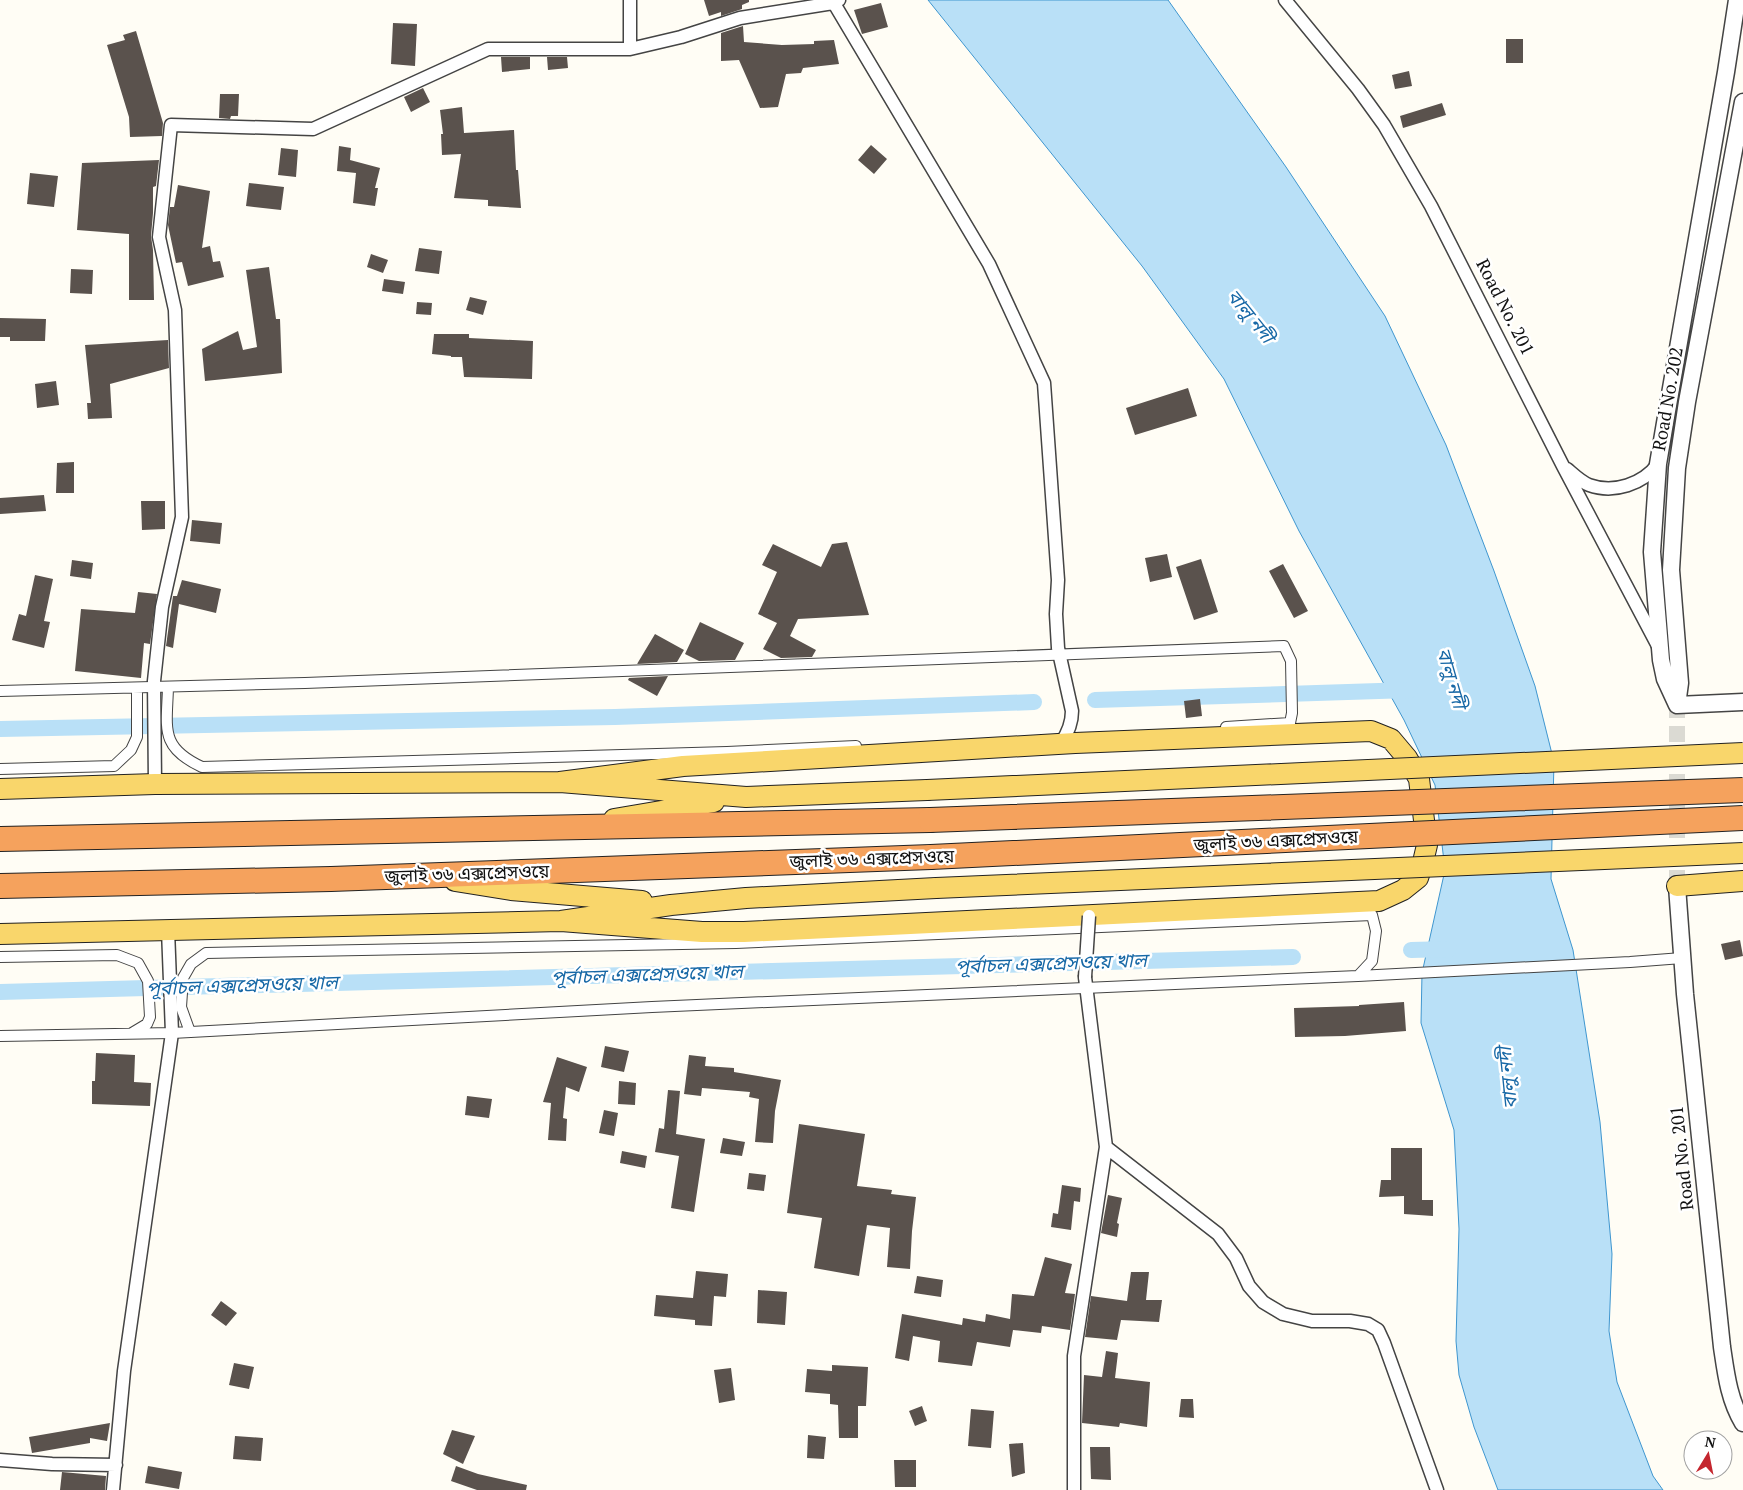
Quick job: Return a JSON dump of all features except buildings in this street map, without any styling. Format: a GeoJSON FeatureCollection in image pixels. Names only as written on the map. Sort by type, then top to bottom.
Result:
{"type":"FeatureCollection","features":[{"type":"Feature","properties":{"kind":"highway","name":"জুলাই ৩৬ এক্সপ্রেসওয়ে"},"geometry":{"type":"LineString","coordinates":[[0,839],[930,820],[1743,790]]}},
{"type":"Feature","properties":{"kind":"highway","name":"জুলাই ৩৬ এক্সপ্রেসওয়ে"},"geometry":{"type":"LineString","coordinates":[[0,886],[312,880],[931,858],[1743,818]]}},
{"type":"Feature","properties":{"kind":"main road"},"geometry":{"type":"LineString","coordinates":[[0,934],[560,921],[702,932],[744,932],[1089,921],[1379,901],[1403,890],[1418,878],[1424,862],[1427,845],[1419,779],[1407,758],[1390,739],[1371,730],[1064,740],[683,766],[560,782]]}},
{"type":"Feature","properties":{"kind":"main road"},"geometry":{"type":"LineString","coordinates":[[0,789],[156,784],[560,782],[746,797],[1743,753]]}},
{"type":"Feature","properties":{"kind":"main road"},"geometry":{"type":"LineString","coordinates":[[563,827],[746,797]]}},
{"type":"Feature","properties":{"kind":"main road"},"geometry":{"type":"LineString","coordinates":[[560,921],[671,905],[746,898],[936,888],[1743,854]]}},
{"type":"Feature","properties":{"kind":"main road"},"geometry":{"type":"LineString","coordinates":[[424,875],[511,890],[671,905]]}},
{"type":"Feature","properties":{"kind":"main road"},"geometry":{"type":"LineString","coordinates":[[1676,886],[1743,881]]}},
{"type":"Feature","properties":{"kind":"street"},"geometry":{"type":"LineString","coordinates":[[630,0],[630,49]]}},
{"type":"Feature","properties":{"kind":"street","name":"Road No. 201"},"geometry":{"type":"LineString","coordinates":[[1285,0],[1358,89],[1384,125],[1430,206],[1660,650]]}},
{"type":"Feature","properties":{"kind":"street","name":"Road No. 202"},"geometry":{"type":"LineString","coordinates":[[1658,464],[1737,0]]}},
{"type":"Feature","properties":{"kind":"street"},"geometry":{"type":"LineString","coordinates":[[156,784],[154,689],[162,607],[182,517],[175,310],[159,237],[172,125],[313,129],[488,49],[630,49],[680,37],[740,18],[835,1],[989,264],[1044,383],[1058,580],[1056,614],[1060,654],[1072,712],[1072,720],[1064,740]]}},
{"type":"Feature","properties":{"kind":"street","name":"Road No. 202"},"geometry":{"type":"LineString","coordinates":[[1677,705],[1680,683],[1671,570],[1677,468],[1687,402],[1743,102]]}},
{"type":"Feature","properties":{"kind":"street"},"geometry":{"type":"LineString","coordinates":[[1563,466],[1589,485],[1602,488],[1616,488],[1643,480],[1652,473],[1658,464],[1677,468]]}},
{"type":"Feature","properties":{"kind":"street","name":"Road No. 201"},"geometry":{"type":"LineString","coordinates":[[1658,464],[1652,552],[1660,650],[1665,679],[1677,705]]}},
{"type":"Feature","properties":{"kind":"street"},"geometry":{"type":"LineString","coordinates":[[0,691],[154,689],[168,687],[1284,646],[1291,661],[1292,713],[1290,723],[1064,740],[202,767],[188,760],[174,749],[167,734],[168,687]]}},
{"type":"Feature","properties":{"kind":"street"},"geometry":{"type":"LineString","coordinates":[[0,769],[114,766],[131,750],[137,737],[137,688]]}},
{"type":"Feature","properties":{"kind":"street"},"geometry":{"type":"LineString","coordinates":[[1677,705],[1743,702]]}},
{"type":"Feature","properties":{"kind":"street","name":"Road No. 201"},"geometry":{"type":"LineString","coordinates":[[1676,886],[1722,1347],[1727,1381],[1736,1412],[1743,1423]]}},
{"type":"Feature","properties":{"kind":"street"},"geometry":{"type":"LineString","coordinates":[[190,1032],[181,1007],[183,978],[191,964],[206,953],[736,944],[1089,921],[1372,915],[1376,931],[1372,961],[1362,976]]}},
{"type":"Feature","properties":{"kind":"street"},"geometry":{"type":"LineString","coordinates":[[1074,1490],[1074,1356],[1106,1147],[1085,983],[1089,921]]}},
{"type":"Feature","properties":{"kind":"street"},"geometry":{"type":"LineString","coordinates":[[113,1490],[124,1371],[172,1033],[168,930]]}},
{"type":"Feature","properties":{"kind":"street"},"geometry":{"type":"LineString","coordinates":[[0,957],[117,955],[138,963],[148,981],[150,1017],[148,1024],[131,1034]]}},
{"type":"Feature","properties":{"kind":"street"},"geometry":{"type":"LineString","coordinates":[[0,1036],[172,1033],[1085,983],[1362,976],[1682,958]]}},
{"type":"Feature","properties":{"kind":"street"},"geometry":{"type":"LineString","coordinates":[[1106,1147],[1218,1234],[1236,1258],[1249,1286],[1263,1302],[1283,1314],[1312,1321],[1350,1321],[1368,1324],[1378,1330],[1437,1490]]}},
{"type":"Feature","properties":{"kind":"street"},"geometry":{"type":"LineString","coordinates":[[0,1460],[52,1464],[116,1465]]}},
{"type":"Feature","properties":{"kind":"water","name":"বালু নদী"},"geometry":{"type":"Polygon","coordinates":[[[928,0],[1168,0],[1286,167],[1385,316],[1446,445],[1494,571],[1535,686],[1554,762],[1551,879],[1573,950],[1600,1122],[1612,1254],[1609,1331],[1617,1382],[1653,1476],[1663,1490],[1498,1490],[1474,1427],[1459,1375],[1456,1341],[1459,1229],[1454,1130],[1421,1023],[1422,973],[1445,870],[1435,785],[1404,720],[1299,531],[1224,379],[1142,266],[928,0]]]}},
{"type":"Feature","properties":{"kind":"waterway","name":"পূর্বাচল এক্সপ্রেসওয়ে খাল"},"geometry":{"type":"LineString","coordinates":[[1095,700],[1410,690]]}},
{"type":"Feature","properties":{"kind":"waterway","name":"পূর্বাচল এক্সপ্রেসওয়ে খাল"},"geometry":{"type":"LineString","coordinates":[[0,729],[615,717],[1034,702]]}},
{"type":"Feature","properties":{"kind":"waterway","name":"পূর্বাচল এক্সপ্রেসওয়ে খাল"},"geometry":{"type":"LineString","coordinates":[[1411,950],[1449,949]]}},
{"type":"Feature","properties":{"kind":"waterway","name":"পূর্বাচল এক্সপ্রেসওয়ে খাল"},"geometry":{"type":"LineString","coordinates":[[0,992],[1293,957]]}},
{"type":"Feature","properties":{"kind":"tunnel"},"geometry":{"type":"LineString","coordinates":[[1677,705],[1677,886]]}}]}
